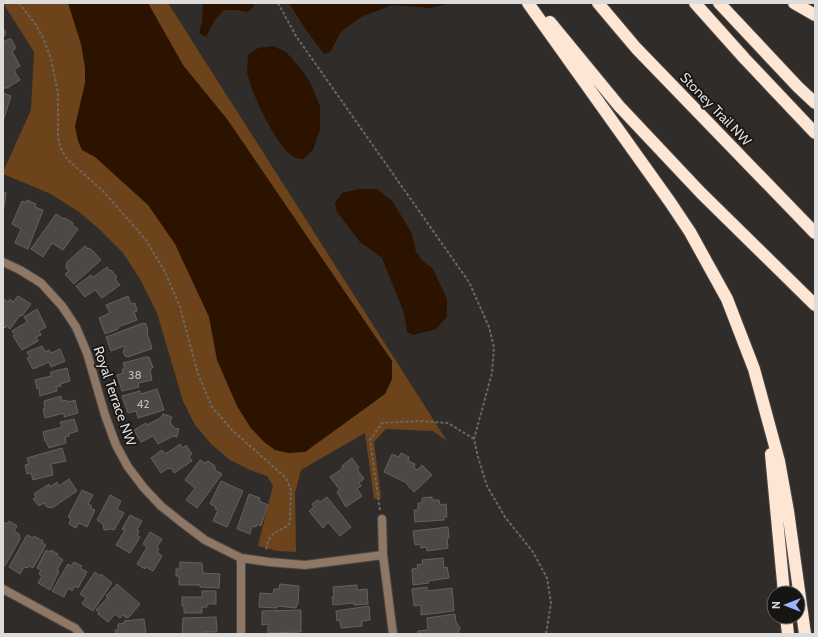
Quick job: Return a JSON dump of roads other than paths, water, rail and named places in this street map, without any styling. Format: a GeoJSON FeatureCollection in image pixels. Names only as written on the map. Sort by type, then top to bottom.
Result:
{"type":"FeatureCollection","features":[{"type":"Feature","properties":{"kind":"highway"},"geometry":{"type":"LineString","coordinates":[[528,3],[670,202],[690,232],[727,299],[754,369],[779,461],[788,511],[805,634]]}},
{"type":"Feature","properties":{"kind":"highway"},"geometry":{"type":"LineString","coordinates":[[534,3],[619,106],[701,193],[815,305]]}},
{"type":"Feature","properties":{"kind":"highway","name":"Stoney Trail NW"},"geometry":{"type":"LineString","coordinates":[[598,3],[636,48],[815,233]]}},
{"type":"Feature","properties":{"kind":"highway"},"geometry":{"type":"LineString","coordinates":[[695,3],[745,59],[815,133]]}},
{"type":"Feature","properties":{"kind":"highway"},"geometry":{"type":"LineString","coordinates":[[719,3],[815,103]]}},
{"type":"Feature","properties":{"kind":"highway"},"geometry":{"type":"LineString","coordinates":[[794,3],[815,15]]}},
{"type":"Feature","properties":{"kind":"highway"},"geometry":{"type":"LineString","coordinates":[[767,417],[783,585]]}},
{"type":"Feature","properties":{"kind":"street","name":"Royal Terrace NW"},"geometry":{"type":"LineString","coordinates":[[3,262],[20,270],[41,283],[62,306],[76,327],[87,354],[105,415],[116,445],[128,467],[144,488],[162,506],[205,540],[241,558],[269,562],[305,565],[383,555]]}},
{"type":"Feature","properties":{"kind":"street"},"geometry":{"type":"LineString","coordinates":[[382,519],[383,555],[393,634]]}},
{"type":"Feature","properties":{"kind":"street"},"geometry":{"type":"LineString","coordinates":[[241,558],[241,634]]}},
{"type":"Feature","properties":{"kind":"street"},"geometry":{"type":"LineString","coordinates":[[3,589],[75,628],[80,634]]}}]}
